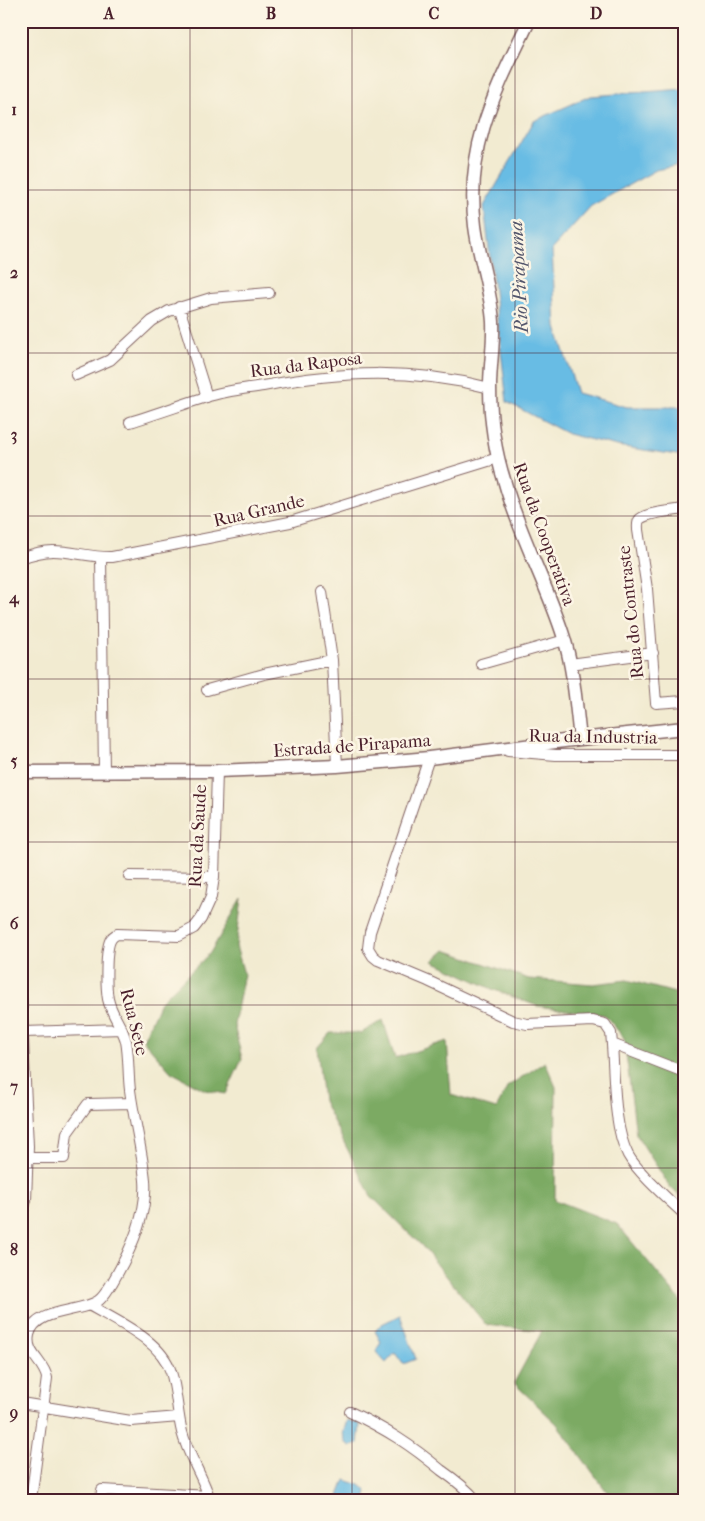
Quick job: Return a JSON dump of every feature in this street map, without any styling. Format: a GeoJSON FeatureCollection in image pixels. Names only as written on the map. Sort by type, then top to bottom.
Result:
{"type":"FeatureCollection","features":[{"type":"Feature","properties":{"kind":"street","name":"Rua da Cooperativa"},"geometry":{"type":"LineString","coordinates":[[528,21],[502,76],[483,125],[476,153],[473,183],[475,226],[492,316],[490,388],[498,458],[511,502],[553,605],[565,640],[580,739]]}},
{"type":"Feature","properties":{"kind":"street"},"geometry":{"type":"LineString","coordinates":[[76,375],[110,360],[160,315],[179,307],[211,298],[269,293]]}},
{"type":"Feature","properties":{"kind":"street"},"geometry":{"type":"LineString","coordinates":[[179,307],[207,397]]}},
{"type":"Feature","properties":{"kind":"street","name":"Rua da Raposa"},"geometry":{"type":"LineString","coordinates":[[130,422],[207,397],[286,381],[363,373],[422,375],[490,388]]}},
{"type":"Feature","properties":{"kind":"street","name":"Rua Grande"},"geometry":{"type":"LineString","coordinates":[[21,558],[40,552],[53,551],[101,557],[284,523],[498,458]]}},
{"type":"Feature","properties":{"kind":"street","name":"Rua do Contraste"},"geometry":{"type":"LineString","coordinates":[[684,509],[652,514],[641,518],[638,522],[647,589],[656,703],[684,701]]}},
{"type":"Feature","properties":{"kind":"street"},"geometry":{"type":"LineString","coordinates":[[101,557],[104,771]]}},
{"type":"Feature","properties":{"kind":"street"},"geometry":{"type":"LineString","coordinates":[[322,592],[332,660],[337,766]]}},
{"type":"Feature","properties":{"kind":"street"},"geometry":{"type":"LineString","coordinates":[[482,664],[565,640]]}},
{"type":"Feature","properties":{"kind":"street"},"geometry":{"type":"LineString","coordinates":[[570,664],[653,652]]}},
{"type":"Feature","properties":{"kind":"street"},"geometry":{"type":"LineString","coordinates":[[207,690],[264,674],[332,660]]}},
{"type":"Feature","properties":{"kind":"street","name":"Estrada de Pirapama"},"geometry":{"type":"LineString","coordinates":[[21,772],[217,771],[337,766],[429,758],[684,728]]}},
{"type":"Feature","properties":{"kind":"street"},"geometry":{"type":"LineString","coordinates":[[580,739],[581,755]]}},
{"type":"Feature","properties":{"kind":"street","name":"Rua da Industria"},"geometry":{"type":"LineString","coordinates":[[501,749],[536,754],[684,755]]}},
{"type":"Feature","properties":{"kind":"street"},"geometry":{"type":"LineString","coordinates":[[429,758],[370,932],[368,948],[378,960],[513,1021],[539,1024],[602,1022],[610,1030],[618,1115],[624,1147],[634,1164],[684,1214]]}},
{"type":"Feature","properties":{"kind":"street","name":"Rua da Saude"},"geometry":{"type":"LineString","coordinates":[[194,928],[201,919],[212,897],[217,771]]}},
{"type":"Feature","properties":{"kind":"street"},"geometry":{"type":"LineString","coordinates":[[129,876],[214,877]]}},
{"type":"Feature","properties":{"kind":"street","name":"Rua Sete"},"geometry":{"type":"LineString","coordinates":[[89,1305],[102,1298],[122,1266],[136,1237],[144,1203],[145,1182],[132,1103],[127,1052],[122,1029],[108,1000],[108,953],[112,937],[125,933],[179,936],[194,928]]}},
{"type":"Feature","properties":{"kind":"street"},"geometry":{"type":"LineString","coordinates":[[21,996],[28,1158],[26,1200],[21,1217]]}},
{"type":"Feature","properties":{"kind":"street"},"geometry":{"type":"LineString","coordinates":[[24,1032],[122,1029]]}},
{"type":"Feature","properties":{"kind":"street"},"geometry":{"type":"LineString","coordinates":[[612,1044],[684,1072]]}},
{"type":"Feature","properties":{"kind":"street"},"geometry":{"type":"LineString","coordinates":[[28,1158],[64,1158],[67,1132],[88,1104],[132,1103]]}},
{"type":"Feature","properties":{"kind":"street"},"geometry":{"type":"LineString","coordinates":[[31,1500],[44,1408],[46,1373],[28,1346],[30,1331],[39,1321],[49,1316],[89,1305],[146,1340],[163,1355],[171,1372],[178,1417],[186,1445],[210,1498],[102,1490],[101,1500]]}},
{"type":"Feature","properties":{"kind":"street"},"geometry":{"type":"LineString","coordinates":[[21,1403],[131,1421],[178,1417]]}},
{"type":"Feature","properties":{"kind":"street"},"geometry":{"type":"LineString","coordinates":[[350,1412],[405,1441],[465,1488],[476,1500]]}},
{"type":"Feature","properties":{"kind":"green space"},"geometry":{"type":"Polygon","coordinates":[[[242,898],[236,946],[244,974],[234,1025],[242,1059],[226,1094],[205,1090],[171,1072],[143,1040],[160,1002],[210,953],[242,898]]]}},
{"type":"Feature","properties":{"kind":"green space"},"geometry":{"type":"Polygon","coordinates":[[[445,950],[529,979],[593,984],[627,980],[684,997],[684,1200],[670,1187],[636,1134],[624,1038],[605,1015],[537,1006],[492,989],[433,961],[445,950]]]}},
{"type":"Feature","properties":{"kind":"green space"},"geometry":{"type":"Polygon","coordinates":[[[383,1020],[395,1058],[447,1041],[451,1095],[496,1109],[508,1086],[545,1062],[556,1087],[555,1200],[617,1224],[684,1305],[684,1364],[681,1376],[684,1382],[684,1500],[613,1500],[557,1424],[514,1383],[542,1331],[486,1325],[422,1246],[371,1196],[323,1101],[317,1048],[330,1033],[361,1033],[383,1020]]]}},
{"type":"Feature","properties":{"kind":"water","name":"Rio Pirapama"},"geometry":{"type":"Polygon","coordinates":[[[684,89],[684,164],[656,170],[591,206],[552,249],[556,327],[577,393],[627,407],[684,407],[684,456],[617,446],[568,434],[507,402],[484,206],[534,121],[590,96],[684,89]]]}},
{"type":"Feature","properties":{"kind":"water"},"geometry":{"type":"Polygon","coordinates":[[[400,1315],[416,1359],[403,1364],[395,1353],[386,1363],[376,1352],[381,1342],[375,1331],[382,1324],[400,1315]]]}},
{"type":"Feature","properties":{"kind":"water"},"geometry":{"type":"Polygon","coordinates":[[[347,1420],[360,1424],[358,1444],[351,1446],[346,1443],[343,1434],[347,1420]]]}},
{"type":"Feature","properties":{"kind":"water"},"geometry":{"type":"Polygon","coordinates":[[[345,1480],[360,1485],[367,1491],[365,1500],[346,1500],[339,1496],[345,1480]]]}}]}
